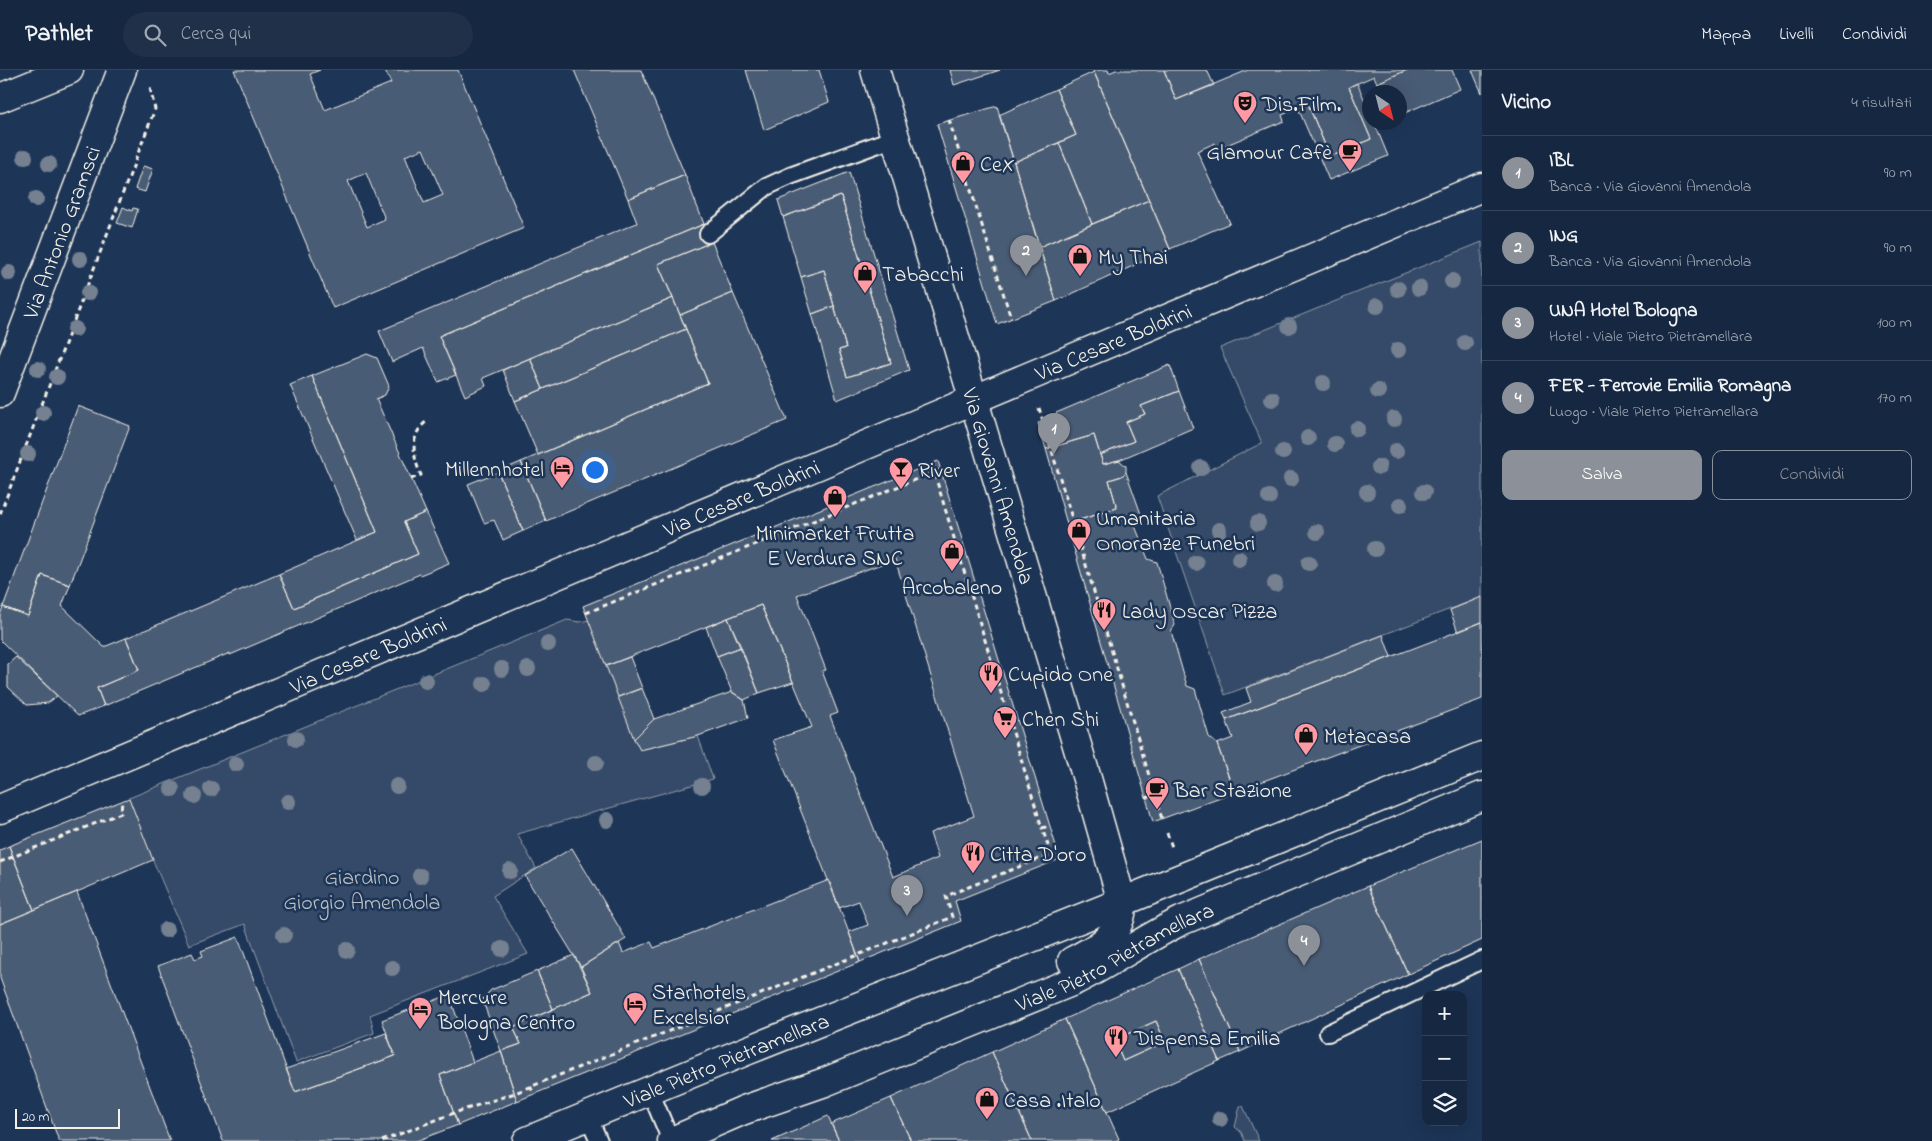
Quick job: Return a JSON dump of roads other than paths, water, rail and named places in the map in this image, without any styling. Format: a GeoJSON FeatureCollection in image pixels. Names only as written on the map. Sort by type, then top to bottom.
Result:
{"type":"FeatureCollection","features":[{"type":"Feature","properties":{"kind":"street"},"geometry":{"type":"LineString","coordinates":[[0,98],[69,70]]}},
{"type":"Feature","properties":{"kind":"street","name":"Via Antonio Gramsci"},"geometry":{"type":"LineString","coordinates":[[0,393],[122,70]]}},
{"type":"Feature","properties":{"kind":"street","name":"Via Giovanni Amendola"},"geometry":{"type":"LineString","coordinates":[[875,70],[1088,782],[1122,902]]}},
{"type":"Feature","properties":{"kind":"street","name":"Via Cesare Boldrini"},"geometry":{"type":"LineString","coordinates":[[0,809],[1482,187]]}},
{"type":"Feature","properties":{"kind":"street","name":"Viale Pietro Pietramellara"},"geometry":{"type":"LineString","coordinates":[[527,1141],[1482,756]]}},
{"type":"Feature","properties":{"kind":"street","name":"Viale Pietro Pietramellara"},"geometry":{"type":"LineString","coordinates":[[671,1141],[744,1110],[825,1082],[1074,980],[1104,966],[1150,936],[1181,921],[1482,796]]}},
{"type":"Feature","properties":{"kind":"street","name":"Viale Pietro Pietramellara"},"geometry":{"type":"LineString","coordinates":[[744,1110],[815,1067],[1087,954],[1108,940],[1116,931],[1121,920],[1122,902]]}},
{"type":"Feature","properties":{"kind":"lane"},"geometry":{"type":"LineString","coordinates":[[708,234],[766,187],[790,176],[895,138]]}},
{"type":"Feature","properties":{"kind":"lane"},"geometry":{"type":"LineString","coordinates":[[1328,1033],[1482,960]]}},
{"type":"Feature","properties":{"kind":"lane"},"geometry":{"type":"LineString","coordinates":[[650,1091],[671,1141]]}},
{"type":"Feature","properties":{"kind":"lane"},"geometry":{"type":"LineString","coordinates":[[588,1116],[599,1141]]}},
{"type":"Feature","properties":{"kind":"place","name":"Dis.Film."},"geometry":{"type":"Point","coordinates":[1245,124]}},
{"type":"Feature","properties":{"kind":"place","name":"Glamour Cafè"},"geometry":{"type":"Point","coordinates":[1350,172]}},
{"type":"Feature","properties":{"kind":"place","name":"CeX"},"geometry":{"type":"Point","coordinates":[963,184]}},
{"type":"Feature","properties":{"kind":"place","name":"ING"},"geometry":{"type":"Point","coordinates":[1026,276]}},
{"type":"Feature","properties":{"kind":"place","name":"My Thai"},"geometry":{"type":"Point","coordinates":[1080,277]}},
{"type":"Feature","properties":{"kind":"place","name":"Tabacchi"},"geometry":{"type":"Point","coordinates":[865,294]}},
{"type":"Feature","properties":{"kind":"place","name":"IBL"},"geometry":{"type":"Point","coordinates":[1054,454]}},
{"type":"Feature","properties":{"kind":"place","name":"Millennhotel"},"geometry":{"type":"Point","coordinates":[562,489]}},
{"type":"Feature","properties":{"kind":"place","name":"River"},"geometry":{"type":"Point","coordinates":[901,490]}},
{"type":"Feature","properties":{"kind":"place","name":"Minimarket Frutta E Verdura SNC"},"geometry":{"type":"Point","coordinates":[835,518]}},
{"type":"Feature","properties":{"kind":"place","name":"Umanitaria Onoranze Funebri"},"geometry":{"type":"Point","coordinates":[1079,551]}},
{"type":"Feature","properties":{"kind":"place","name":"Arcobaleno"},"geometry":{"type":"Point","coordinates":[952,572]}},
{"type":"Feature","properties":{"kind":"place","name":"Lady Oscar Pizza"},"geometry":{"type":"Point","coordinates":[1104,631]}},
{"type":"Feature","properties":{"kind":"place","name":"Cupido One"},"geometry":{"type":"Point","coordinates":[991,694]}},
{"type":"Feature","properties":{"kind":"place","name":"Chen Shi"},"geometry":{"type":"Point","coordinates":[1005,739]}},
{"type":"Feature","properties":{"kind":"place","name":"Metacasa"},"geometry":{"type":"Point","coordinates":[1306,756]}},
{"type":"Feature","properties":{"kind":"place","name":"Bar Stazione"},"geometry":{"type":"Point","coordinates":[1157,810]}},
{"type":"Feature","properties":{"kind":"place","name":"Citta D'oro"},"geometry":{"type":"Point","coordinates":[973,874]}},
{"type":"Feature","properties":{"kind":"place","name":"UNA Hotel Bologna"},"geometry":{"type":"Point","coordinates":[907,916]}},
{"type":"Feature","properties":{"kind":"place","name":"FER - Ferrovie Emilia Romagna"},"geometry":{"type":"Point","coordinates":[1304,966]}},
{"type":"Feature","properties":{"kind":"place","name":"Starhotels Excelsior"},"geometry":{"type":"Point","coordinates":[635,1025]}},
{"type":"Feature","properties":{"kind":"place","name":"Mercure Bologna Centro"},"geometry":{"type":"Point","coordinates":[420,1030]}},
{"type":"Feature","properties":{"kind":"place","name":"Dispensa Emilia"},"geometry":{"type":"Point","coordinates":[1116,1058]}},
{"type":"Feature","properties":{"kind":"place","name":"Casa .Italo"},"geometry":{"type":"Point","coordinates":[987,1120]}},
{"type":"Feature","properties":{"kind":"park label","name":"Giardino Giorgio Amendola"},"geometry":{"type":"Point","coordinates":[362,888]}}]}
